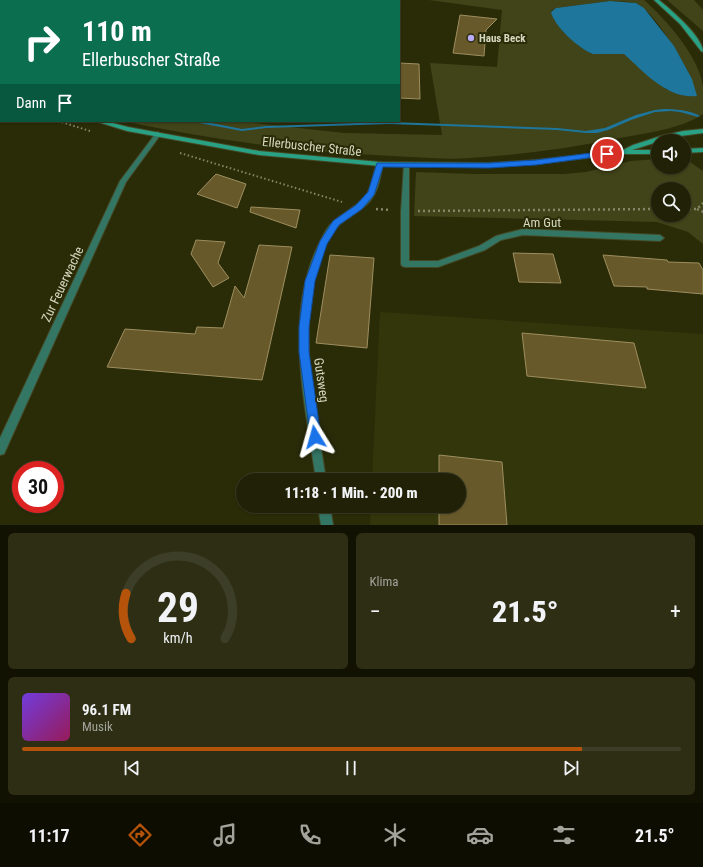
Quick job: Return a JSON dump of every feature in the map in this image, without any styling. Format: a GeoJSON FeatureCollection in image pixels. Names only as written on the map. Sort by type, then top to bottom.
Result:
{"type":"FeatureCollection","features":[{"type":"Feature","properties":{"kind":"main road"},"geometry":{"type":"LineString","coordinates":[[656,0],[687,29],[703,50]]}},
{"type":"Feature","properties":{"kind":"main road","name":"Ellerbuscher Straße"},"geometry":{"type":"LineString","coordinates":[[103,122],[158,134],[258,152],[406,166],[512,164],[621,152],[651,152]]}},
{"type":"Feature","properties":{"kind":"main road","name":"Ellerbuscher Straße"},"geometry":{"type":"LineString","coordinates":[[621,152],[646,142],[684,133],[703,131]]}},
{"type":"Feature","properties":{"kind":"main road"},"geometry":{"type":"LineString","coordinates":[[691,151],[703,150]]}},
{"type":"Feature","properties":{"kind":"street","name":"Zur Feuerwache"},"geometry":{"type":"LineString","coordinates":[[0,450],[123,181],[158,134]]}},
{"type":"Feature","properties":{"kind":"street","name":"Gutsweg"},"geometry":{"type":"LineString","coordinates":[[320,473],[304,352],[304,327],[310,281],[323,243],[336,223],[359,207],[371,193],[380,164]]}},
{"type":"Feature","properties":{"kind":"street"},"geometry":{"type":"LineString","coordinates":[[404,212],[406,166]]}},
{"type":"Feature","properties":{"kind":"street","name":"Am Gut"},"geometry":{"type":"LineString","coordinates":[[404,212],[405,264],[438,264],[469,253],[499,238],[523,232],[660,238]]}},
{"type":"Feature","properties":{"kind":"street"},"geometry":{"type":"LineString","coordinates":[[325,513],[327,525]]}},
{"type":"Feature","properties":{"kind":"path"},"geometry":{"type":"LineString","coordinates":[[61,122],[96,132]]}},
{"type":"Feature","properties":{"kind":"path"},"geometry":{"type":"LineString","coordinates":[[176,152],[359,207],[404,212],[651,209]]}},
{"type":"Feature","properties":{"kind":"path"},"geometry":{"type":"LineString","coordinates":[[697,209],[703,203]]}},
{"type":"Feature","properties":{"kind":"path"},"geometry":{"type":"LineString","coordinates":[[691,209],[697,209],[703,212]]}},
{"type":"Feature","properties":{"kind":"shaded area"},"geometry":{"type":"Polygon","coordinates":[[[429,0],[644,0],[662,17],[680,39],[695,63],[703,86],[703,114],[674,127],[663,130],[583,145],[508,155],[450,159],[324,152],[190,134],[128,122],[244,122],[344,133],[442,135],[430,63],[497,67],[502,10],[429,0]],[[610,1],[556,8],[551,11],[553,17],[562,30],[581,48],[588,52],[593,54],[624,54],[667,90],[692,79],[659,25],[642,7],[635,3],[610,1]]]}},
{"type":"Feature","properties":{"kind":"shaded area"},"geometry":{"type":"Polygon","coordinates":[[[667,0],[694,0],[703,10],[703,31],[667,0]]]}},
{"type":"Feature","properties":{"kind":"shaded area"},"geometry":{"type":"Polygon","coordinates":[[[651,159],[651,174],[691,174],[691,163],[703,171],[703,244],[688,232],[657,222],[691,222],[691,182],[651,182],[651,222],[414,216],[416,172],[474,174],[564,174],[586,172],[631,161],[651,159]]]}},
{"type":"Feature","properties":{"kind":"shaded area"},"geometry":{"type":"Polygon","coordinates":[[[380,312],[703,334],[703,525],[370,525],[371,513],[466,513],[466,473],[372,473],[380,312]]]}},
{"type":"Feature","properties":{"kind":"water"},"geometry":{"type":"Polygon","coordinates":[[[610,1],[636,3],[644,8],[674,46],[692,79],[697,96],[686,96],[666,89],[648,76],[624,54],[593,54],[581,48],[562,30],[551,12],[556,8],[610,1]]]}},
{"type":"Feature","properties":{"kind":"building","name":"Haus Beck"},"geometry":{"type":"Polygon","coordinates":[[[460,15],[497,19],[486,30],[484,56],[453,53],[460,15]]]}},
{"type":"Feature","properties":{"kind":"building"},"geometry":{"type":"Polygon","coordinates":[[[400,63],[419,64],[420,99],[400,98],[400,63]]]}},
{"type":"Feature","properties":{"kind":"building"},"geometry":{"type":"Polygon","coordinates":[[[216,174],[246,184],[237,208],[197,194],[216,174]]]}},
{"type":"Feature","properties":{"kind":"building"},"geometry":{"type":"Polygon","coordinates":[[[251,207],[300,210],[296,228],[250,212],[251,207]]]}},
{"type":"Feature","properties":{"kind":"building"},"geometry":{"type":"Polygon","coordinates":[[[196,240],[225,242],[218,263],[229,278],[213,287],[191,254],[196,240]]]}},
{"type":"Feature","properties":{"kind":"building"},"geometry":{"type":"Polygon","coordinates":[[[259,245],[292,247],[262,380],[107,367],[125,329],[195,334],[197,327],[223,328],[235,286],[244,298],[259,245]]]}},
{"type":"Feature","properties":{"kind":"building"},"geometry":{"type":"Polygon","coordinates":[[[513,253],[553,254],[561,283],[519,282],[513,253]]]}},
{"type":"Feature","properties":{"kind":"building"},"geometry":{"type":"Polygon","coordinates":[[[330,255],[374,258],[367,348],[316,343],[330,255]]]}},
{"type":"Feature","properties":{"kind":"building"},"geometry":{"type":"Polygon","coordinates":[[[603,255],[667,260],[668,262],[699,263],[703,270],[703,294],[647,289],[647,287],[614,286],[603,255]]]}},
{"type":"Feature","properties":{"kind":"building"},"geometry":{"type":"Polygon","coordinates":[[[522,333],[634,343],[646,388],[527,376],[522,333]]]}},
{"type":"Feature","properties":{"kind":"building"},"geometry":{"type":"Polygon","coordinates":[[[439,455],[502,462],[507,525],[439,525],[439,513],[466,513],[466,473],[439,473],[439,455]]]}},
{"type":"Feature","properties":{"kind":"waterway"},"geometry":{"type":"LineString","coordinates":[[199,122],[242,130],[266,127],[389,123],[557,129],[586,132],[606,129],[626,120],[655,111],[680,111],[698,116]]}},
{"type":"Feature","properties":{"kind":"place","name":"Haus Beck"},"geometry":{"type":"Point","coordinates":[471,38]}},
{"type":"Feature","properties":{"kind":"route"},"geometry":{"type":"LineString","coordinates":[[315,437],[304,352],[304,327],[310,281],[323,243],[336,223],[359,207],[371,193],[380,164],[406,166],[489,166],[607,154]]}}]}
